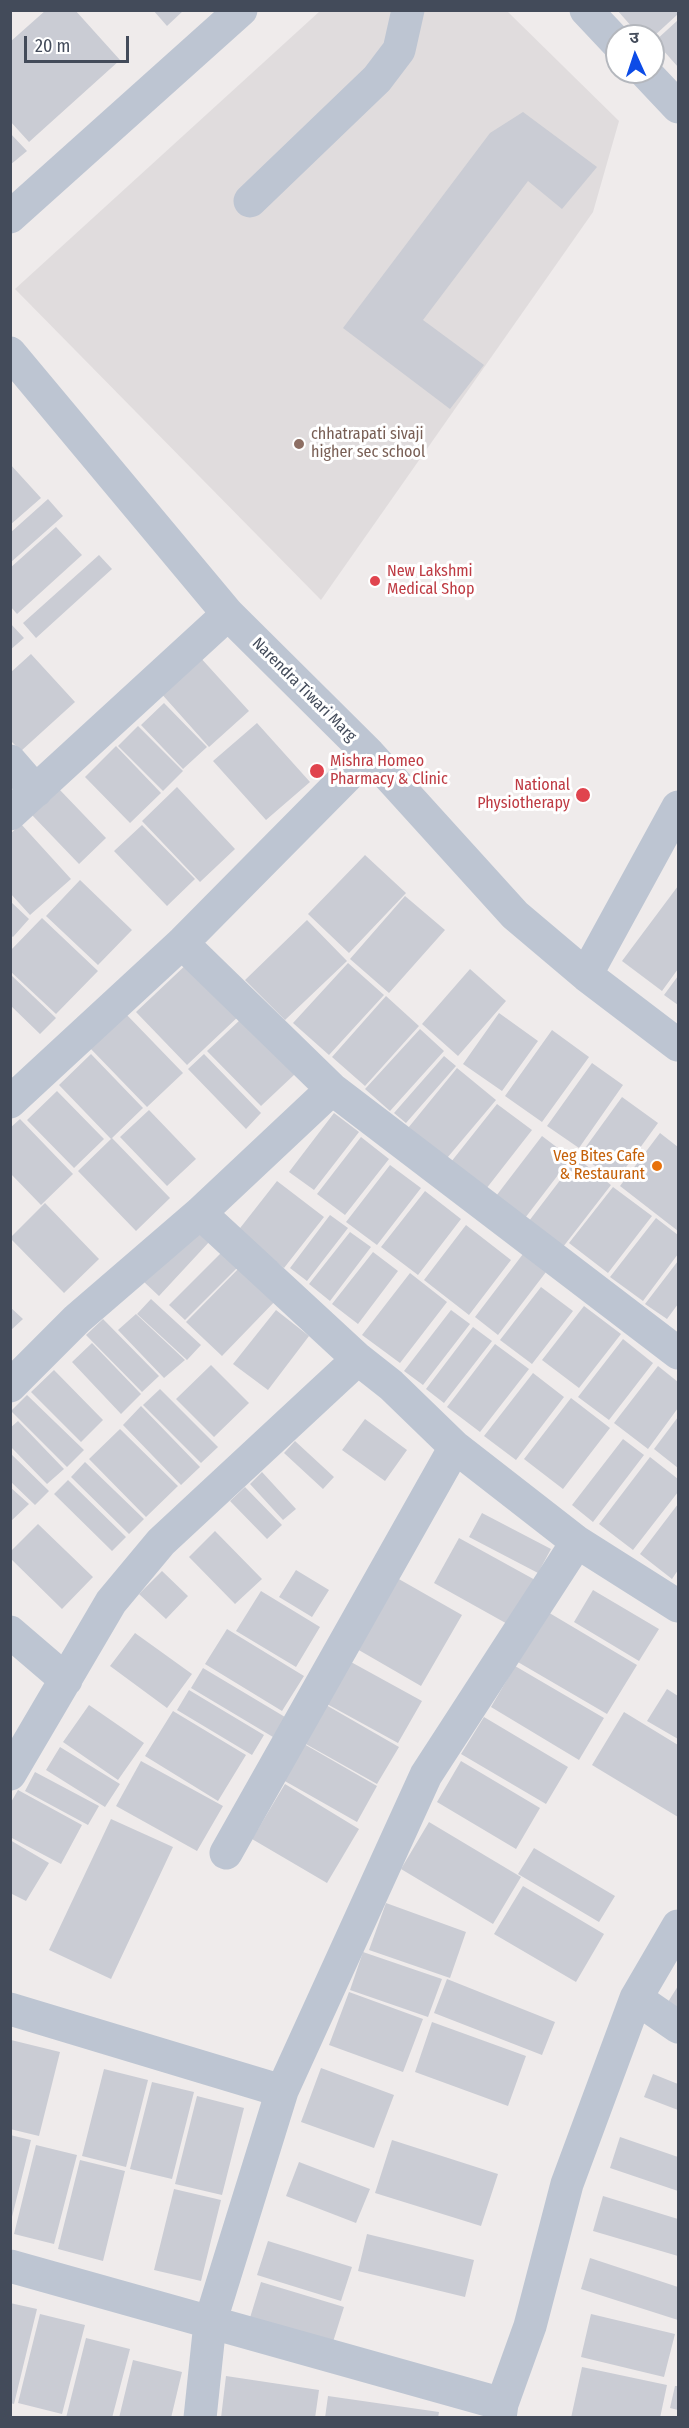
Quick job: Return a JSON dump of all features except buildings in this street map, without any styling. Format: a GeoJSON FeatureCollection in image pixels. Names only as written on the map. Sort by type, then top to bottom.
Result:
{"type":"FeatureCollection","features":[{"type":"Feature","properties":{"kind":"street"},"geometry":{"type":"LineString","coordinates":[[10,217],[241,10]]}},
{"type":"Feature","properties":{"kind":"street"},"geometry":{"type":"LineString","coordinates":[[250,201],[377,79],[399,50],[408,10]]}},
{"type":"Feature","properties":{"kind":"street"},"geometry":{"type":"LineString","coordinates":[[586,10],[605,30]]}},
{"type":"Feature","properties":{"kind":"street"},"geometry":{"type":"LineString","coordinates":[[656,84],[678,107]]}},
{"type":"Feature","properties":{"kind":"street","name":"Narendra Tiwari Marg"},"geometry":{"type":"LineString","coordinates":[[10,353],[228,614],[369,754],[515,915],[586,975],[678,1045]]}},
{"type":"Feature","properties":{"kind":"street"},"geometry":{"type":"LineString","coordinates":[[10,814],[228,614]]}},
{"type":"Feature","properties":{"kind":"street"},"geometry":{"type":"LineString","coordinates":[[10,1102],[182,943],[369,754]]}},
{"type":"Feature","properties":{"kind":"street"},"geometry":{"type":"LineString","coordinates":[[10,761],[36,791]]}},
{"type":"Feature","properties":{"kind":"street"},"geometry":{"type":"LineString","coordinates":[[586,975],[678,807]]}},
{"type":"Feature","properties":{"kind":"street"},"geometry":{"type":"LineString","coordinates":[[182,943],[332,1089],[678,1353]]}},
{"type":"Feature","properties":{"kind":"street"},"geometry":{"type":"LineString","coordinates":[[10,1386],[77,1319],[200,1213],[332,1089]]}},
{"type":"Feature","properties":{"kind":"street"},"geometry":{"type":"LineString","coordinates":[[200,1213],[358,1359],[391,1385],[455,1447],[577,1542],[678,1606]]}},
{"type":"Feature","properties":{"kind":"street"},"geometry":{"type":"LineString","coordinates":[[10,1774],[111,1602],[161,1542],[358,1359]]}},
{"type":"Feature","properties":{"kind":"street"},"geometry":{"type":"LineString","coordinates":[[226,1853],[455,1447]]}},
{"type":"Feature","properties":{"kind":"street"},"geometry":{"type":"LineString","coordinates":[[200,2418],[210,2323],[282,2091],[426,1775],[577,1542]]}},
{"type":"Feature","properties":{"kind":"street"},"geometry":{"type":"LineString","coordinates":[[10,1632],[66,1680]]}},
{"type":"Feature","properties":{"kind":"street"},"geometry":{"type":"LineString","coordinates":[[10,2266],[210,2323],[501,2411],[530,2326],[567,2184],[636,1998],[678,1926]]}},
{"type":"Feature","properties":{"kind":"street"},"geometry":{"type":"LineString","coordinates":[[636,1998],[678,2027]]}},
{"type":"Feature","properties":{"kind":"street"},"geometry":{"type":"LineString","coordinates":[[10,2009],[282,2091]]}},
{"type":"Feature","properties":{"kind":"shaded area","name":"chhatrapati sivaji higher sec school"},"geometry":{"type":"Polygon","coordinates":[[[320,11],[507,11],[619,121],[593,212],[321,600],[15,289],[320,11]]]}},
{"type":"Feature","properties":{"kind":"place","name":"chhatrapati sivaji higher sec school"},"geometry":{"type":"Point","coordinates":[299,444]}},
{"type":"Feature","properties":{"kind":"place","name":"New Lakshmi Medical Shop"},"geometry":{"type":"Point","coordinates":[375,581]}},
{"type":"Feature","properties":{"kind":"place","name":"Mishra Homeo Pharmacy & Clinic"},"geometry":{"type":"Point","coordinates":[317,771]}},
{"type":"Feature","properties":{"kind":"place","name":"National Physiotherapy"},"geometry":{"type":"Point","coordinates":[583,795]}},
{"type":"Feature","properties":{"kind":"place","name":"Veg Bites Cafe & Restaurant"},"geometry":{"type":"Point","coordinates":[657,1166]}}]}
